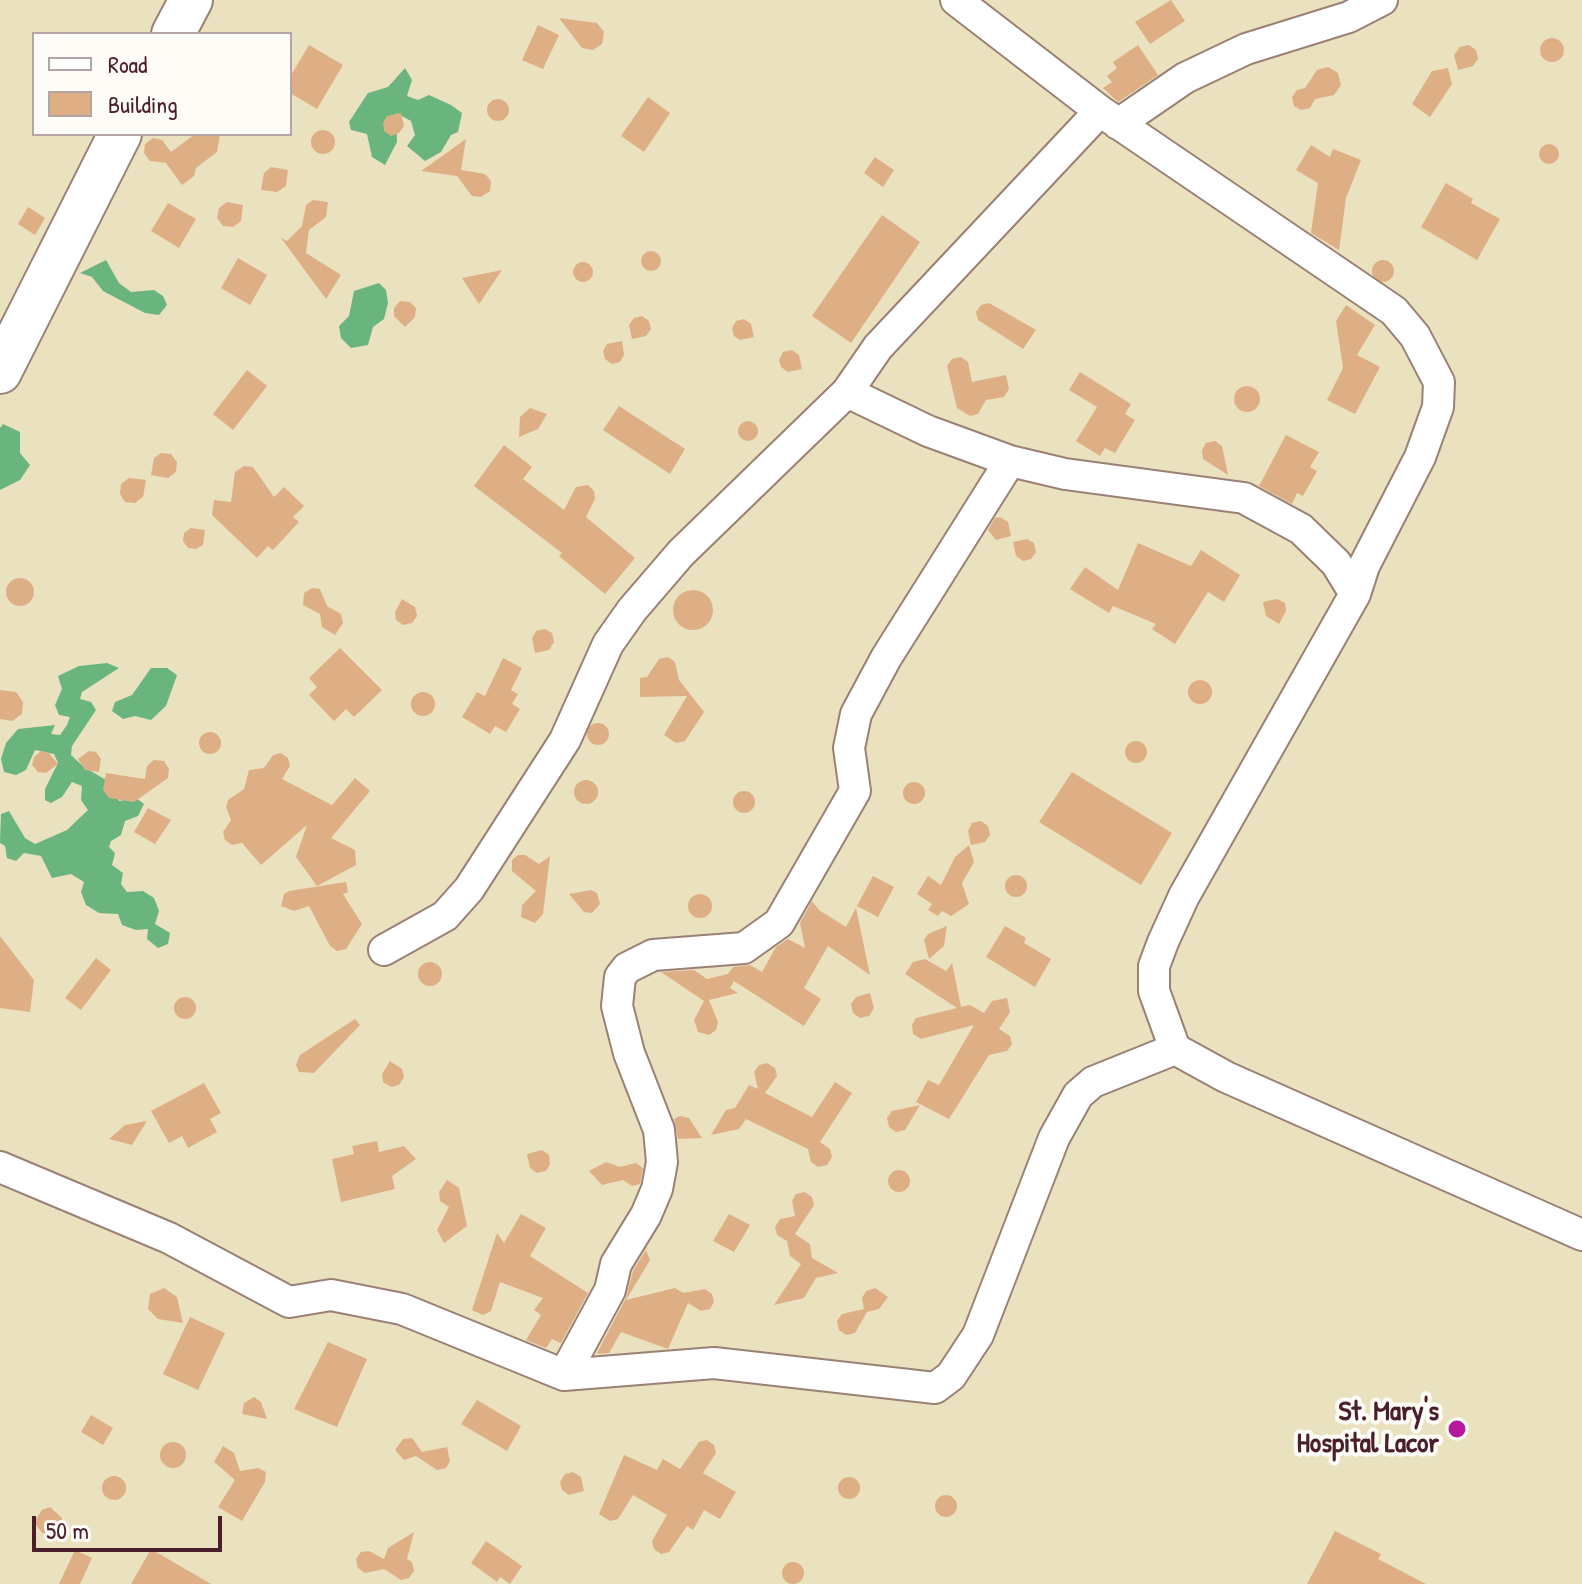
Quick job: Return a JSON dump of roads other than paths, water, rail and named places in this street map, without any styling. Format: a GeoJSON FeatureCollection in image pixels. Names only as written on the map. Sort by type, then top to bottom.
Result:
{"type":"FeatureCollection","features":[{"type":"Feature","properties":{"kind":"street"},"geometry":{"type":"LineString","coordinates":[[174,32],[191,0]]}},
{"type":"Feature","properties":{"kind":"street"},"geometry":{"type":"LineString","coordinates":[[956,0],[1109,118],[1394,311],[1428,358],[1439,382],[1438,407],[1420,457],[1364,566],[1355,594],[1184,896],[1163,942],[1154,966],[1154,991],[1175,1049],[1226,1077],[1582,1235]]}},
{"type":"Feature","properties":{"kind":"street"},"geometry":{"type":"LineString","coordinates":[[384,950],[445,916],[469,889],[565,740],[608,644],[632,610],[681,553],[847,392],[878,347],[1109,118],[1246,49],[1349,17],[1382,0]]}},
{"type":"Feature","properties":{"kind":"street"},"geometry":{"type":"LineString","coordinates":[[0,372],[119,136]]}},
{"type":"Feature","properties":{"kind":"street"},"geometry":{"type":"LineString","coordinates":[[847,392],[928,431],[1010,461],[1065,474],[1244,498],[1301,529],[1336,563],[1355,594]]}},
{"type":"Feature","properties":{"kind":"street"},"geometry":{"type":"LineString","coordinates":[[564,1375],[610,1290],[616,1264],[646,1215],[657,1189],[662,1162],[659,1130],[629,1053],[617,1006],[620,977],[627,968],[653,955],[744,948],[779,923],[855,791],[849,748],[856,714],[893,647],[1010,461]]}},
{"type":"Feature","properties":{"kind":"street"},"geometry":{"type":"LineString","coordinates":[[0,1167],[169,1238],[289,1302],[331,1295],[402,1309],[564,1375],[714,1363],[935,1388],[951,1376],[978,1335],[1054,1138],[1078,1095],[1093,1082],[1175,1049]]}},
{"type":"Feature","properties":{"kind":"place","name":"St. Mary's Hospital Lacor"},"geometry":{"type":"Point","coordinates":[1457,1429]}}]}
